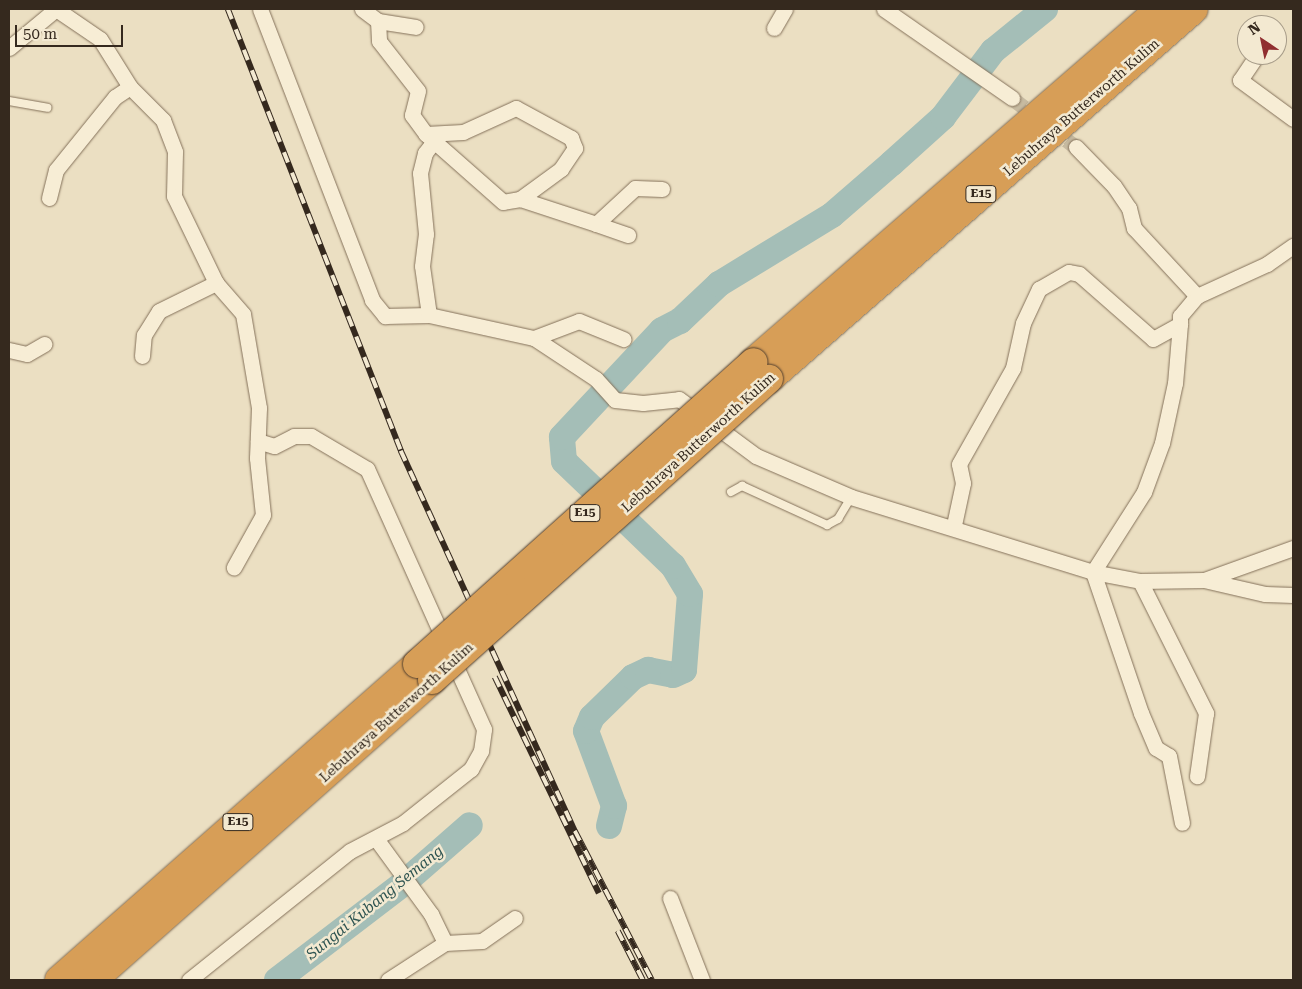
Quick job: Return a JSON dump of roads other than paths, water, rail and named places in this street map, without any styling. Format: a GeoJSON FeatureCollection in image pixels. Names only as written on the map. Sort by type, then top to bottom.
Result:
{"type":"FeatureCollection","features":[{"type":"Feature","properties":{"kind":"highway","name":"Lebuhraya Butterworth Kulim"},"geometry":{"type":"LineString","coordinates":[[93,980],[424,672],[1160,9]]}},
{"type":"Feature","properties":{"kind":"highway","name":"Lebuhraya Butterworth Kulim"},"geometry":{"type":"LineString","coordinates":[[761,370],[1194,9]]}},
{"type":"Feature","properties":{"kind":"highway","name":"Lebuhraya Butterworth Kulim"},"geometry":{"type":"LineString","coordinates":[[59,980],[424,672]]}},
{"type":"Feature","properties":{"kind":"street"},"geometry":{"type":"LineString","coordinates":[[9,48],[56,9],[100,39],[130,86],[163,120],[175,152],[174,196],[216,283],[244,314],[259,408],[258,441],[262,515],[234,567]]}},
{"type":"Feature","properties":{"kind":"street"},"geometry":{"type":"LineString","coordinates":[[260,9],[372,300],[385,316],[429,315],[534,338],[601,385],[615,400],[643,403],[679,399],[756,456],[851,497],[954,525],[1093,572],[1140,581],[1204,580],[1265,594],[1293,595]]}},
{"type":"Feature","properties":{"kind":"street"},"geometry":{"type":"LineString","coordinates":[[362,9],[378,21],[416,27]]}},
{"type":"Feature","properties":{"kind":"street"},"geometry":{"type":"LineString","coordinates":[[774,28],[785,9]]}},
{"type":"Feature","properties":{"kind":"street"},"geometry":{"type":"LineString","coordinates":[[884,9],[992,81],[1012,98]]}},
{"type":"Feature","properties":{"kind":"street"},"geometry":{"type":"LineString","coordinates":[[378,21],[379,41],[418,92],[412,115],[430,137],[503,202],[520,198],[561,169],[575,148],[571,138],[516,108],[463,132],[430,137]]}},
{"type":"Feature","properties":{"kind":"street"},"geometry":{"type":"LineString","coordinates":[[1251,65],[1240,80],[1293,119]]}},
{"type":"Feature","properties":{"kind":"street"},"geometry":{"type":"LineString","coordinates":[[49,198],[56,170],[115,97],[130,86]]}},
{"type":"Feature","properties":{"kind":"street"},"geometry":{"type":"LineString","coordinates":[[429,315],[422,266],[426,234],[420,173],[430,137]]}},
{"type":"Feature","properties":{"kind":"street"},"geometry":{"type":"LineString","coordinates":[[1076,147],[1114,186],[1129,208],[1134,228],[1197,296]]}},
{"type":"Feature","properties":{"kind":"street"},"geometry":{"type":"LineString","coordinates":[[596,224],[636,188],[662,189]]}},
{"type":"Feature","properties":{"kind":"street"},"geometry":{"type":"LineString","coordinates":[[520,198],[628,235]]}},
{"type":"Feature","properties":{"kind":"street"},"geometry":{"type":"LineString","coordinates":[[1093,572],[1144,492],[1162,443],[1175,383],[1180,316],[1197,296],[1267,264],[1293,246]]}},
{"type":"Feature","properties":{"kind":"street"},"geometry":{"type":"LineString","coordinates":[[954,525],[963,483],[960,464],[1013,368],[1023,323],[1039,289],[1070,272],[1106,294],[1153,339],[1180,324]]}},
{"type":"Feature","properties":{"kind":"street"},"geometry":{"type":"LineString","coordinates":[[142,356],[144,334],[159,311],[216,283]]}},
{"type":"Feature","properties":{"kind":"street"},"geometry":{"type":"LineString","coordinates":[[534,338],[579,321],[623,339]]}},
{"type":"Feature","properties":{"kind":"street"},"geometry":{"type":"LineString","coordinates":[[9,350],[27,354],[44,344]]}},
{"type":"Feature","properties":{"kind":"street"},"geometry":{"type":"LineString","coordinates":[[189,980],[350,852],[377,840],[471,768],[481,751],[482,720],[367,470],[311,436],[294,436],[274,446],[258,441]]}},
{"type":"Feature","properties":{"kind":"street"},"geometry":{"type":"LineString","coordinates":[[1204,580],[1293,548]]}},
{"type":"Feature","properties":{"kind":"street"},"geometry":{"type":"LineString","coordinates":[[1093,572],[1141,713],[1156,748],[1169,756],[1182,823]]}},
{"type":"Feature","properties":{"kind":"street"},"geometry":{"type":"LineString","coordinates":[[1140,581],[1206,713],[1197,776]]}},
{"type":"Feature","properties":{"kind":"street"},"geometry":{"type":"LineString","coordinates":[[377,840],[414,895],[431,914],[445,942]]}},
{"type":"Feature","properties":{"kind":"street"},"geometry":{"type":"LineString","coordinates":[[670,898],[702,980]]}},
{"type":"Feature","properties":{"kind":"street"},"geometry":{"type":"LineString","coordinates":[[388,980],[445,942],[482,941],[515,918]]}},
{"type":"Feature","properties":{"kind":"lane"},"geometry":{"type":"LineString","coordinates":[[9,101],[47,108]]}},
{"type":"Feature","properties":{"kind":"lane"},"geometry":{"type":"LineString","coordinates":[[732,492],[742,486],[828,525],[838,519],[851,497]]}},
{"type":"Feature","properties":{"kind":"waterway","name":"Sungai Kubang Semang"},"geometry":{"type":"LineString","coordinates":[[609,826],[614,806],[586,731],[592,717],[633,677],[648,670],[673,675],[684,670],[690,594],[673,566],[564,461],[562,437],[662,330],[680,321],[719,284],[832,215],[892,163],[943,117],[993,51],[1045,9]]}},
{"type":"Feature","properties":{"kind":"waterway","name":"Sungai Kubang Semang"},"geometry":{"type":"LineString","coordinates":[[277,980],[405,882],[470,825]]}},
{"type":"Feature","properties":{"kind":"tunnel"},"geometry":{"type":"LineString","coordinates":[[1012,98],[1076,147]]}},
{"type":"Feature","properties":{"kind":"railway"},"geometry":{"type":"LineString","coordinates":[[228,9],[401,451],[575,831],[652,980]]}},
{"type":"Feature","properties":{"kind":"railway"},"geometry":{"type":"LineString","coordinates":[[495,677],[599,893]]}},
{"type":"Feature","properties":{"kind":"railway"},"geometry":{"type":"LineString","coordinates":[[618,931],[643,980]]}}]}
